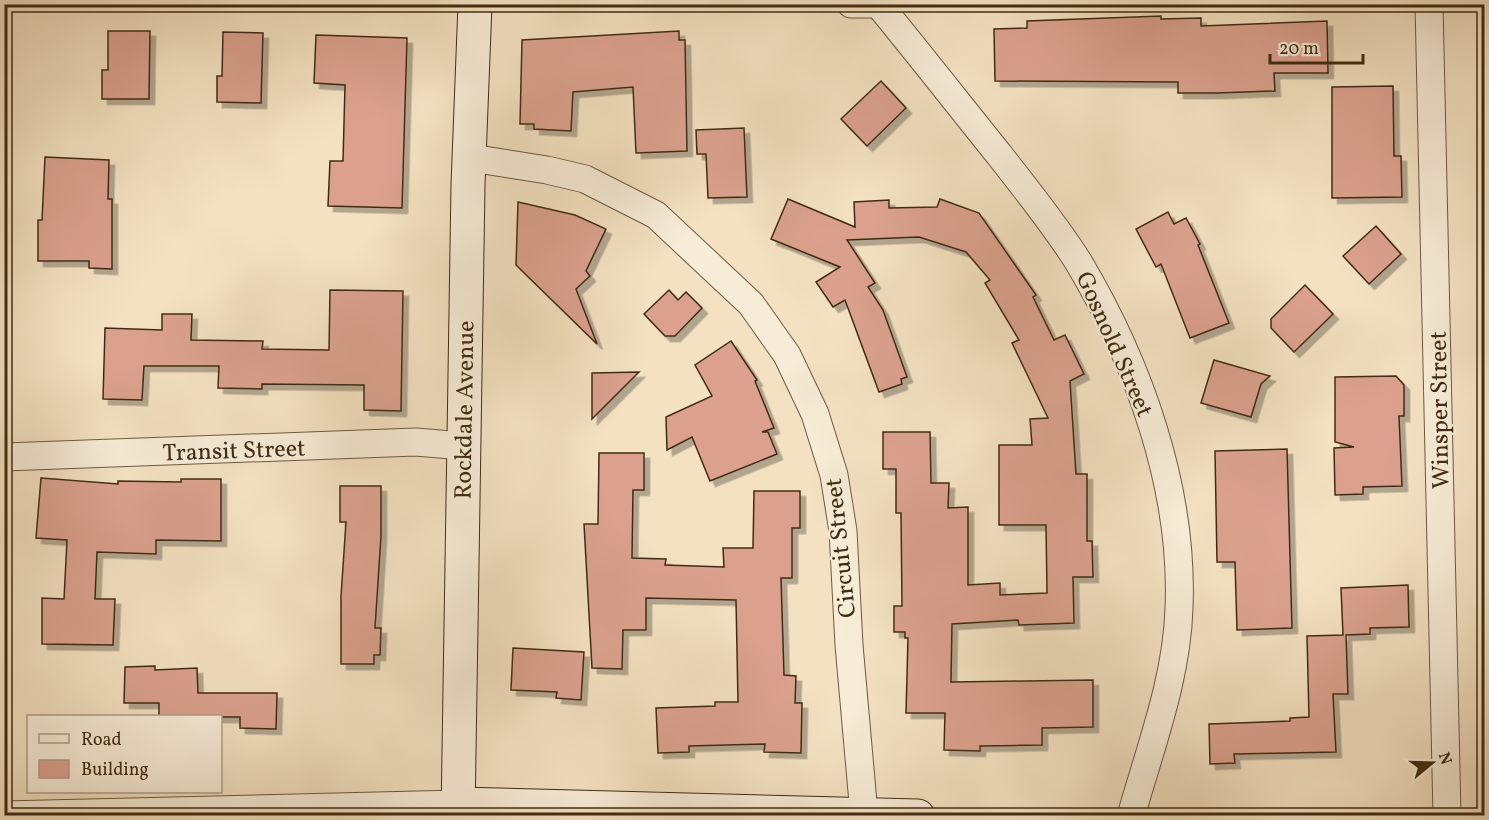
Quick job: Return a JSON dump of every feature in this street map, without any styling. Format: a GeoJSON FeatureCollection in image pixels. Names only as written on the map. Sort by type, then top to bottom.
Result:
{"type":"FeatureCollection","features":[{"type":"Feature","properties":{"kind":"main road","name":"Rockdale Avenue"},"geometry":{"type":"LineString","coordinates":[[458,810],[463,447],[475,4]]}},
{"type":"Feature","properties":{"kind":"main road"},"geometry":{"type":"LineString","coordinates":[[458,810],[918,816]]}},
{"type":"Feature","properties":{"kind":"street"},"geometry":{"type":"LineString","coordinates":[[851,4],[885,4]]}},
{"type":"Feature","properties":{"kind":"street","name":"Winsper Street"},"geometry":{"type":"LineString","coordinates":[[1429,4],[1447,816]]}},
{"type":"Feature","properties":{"kind":"street","name":"Gosnold Street"},"geometry":{"type":"LineString","coordinates":[[879,5],[1022,184],[1078,263],[1108,317],[1129,363],[1153,430],[1167,489],[1177,549],[1179,609],[1170,681],[1131,816]]}},
{"type":"Feature","properties":{"kind":"street","name":"Circuit Street"},"geometry":{"type":"LineString","coordinates":[[471,158],[547,170],[585,179],[657,215],[751,304],[787,356],[815,414],[834,475],[843,531],[849,645],[864,814]]}},
{"type":"Feature","properties":{"kind":"street","name":"Transit Street"},"geometry":{"type":"LineString","coordinates":[[4,457],[416,442],[463,447]]}},
{"type":"Feature","properties":{"kind":"street"},"geometry":{"type":"LineString","coordinates":[[4,815],[458,810]]}},
{"type":"Feature","properties":{"kind":"building"},"geometry":{"type":"Polygon","coordinates":[[[1161,16],[1161,19],[1201,18],[1201,26],[1327,21],[1328,73],[1274,73],[1275,91],[1217,93],[1178,93],[1178,82],[995,81],[994,29],[1027,28],[1027,21],[1161,16]]]}},
{"type":"Feature","properties":{"kind":"building"},"geometry":{"type":"Polygon","coordinates":[[[108,31],[150,31],[149,99],[102,99],[102,70],[108,70],[108,31]]]}},
{"type":"Feature","properties":{"kind":"building"},"geometry":{"type":"Polygon","coordinates":[[[679,31],[679,40],[685,40],[687,151],[636,153],[633,87],[573,92],[571,131],[534,129],[534,124],[520,124],[522,40],[679,31]]]}},
{"type":"Feature","properties":{"kind":"building"},"geometry":{"type":"Polygon","coordinates":[[[223,32],[263,33],[261,103],[217,102],[217,76],[222,76],[223,32]]]}},
{"type":"Feature","properties":{"kind":"building"},"geometry":{"type":"Polygon","coordinates":[[[316,35],[407,38],[402,208],[328,206],[330,161],[343,161],[345,85],[314,83],[316,35]]]}},
{"type":"Feature","properties":{"kind":"building"},"geometry":{"type":"Polygon","coordinates":[[[881,81],[906,108],[867,146],[841,119],[881,81]]]}},
{"type":"Feature","properties":{"kind":"building"},"geometry":{"type":"Polygon","coordinates":[[[1393,86],[1394,156],[1401,156],[1402,197],[1332,198],[1332,87],[1393,86]]]}},
{"type":"Feature","properties":{"kind":"building"},"geometry":{"type":"Polygon","coordinates":[[[744,128],[747,197],[708,198],[706,154],[697,154],[696,130],[744,128]]]}},
{"type":"Feature","properties":{"kind":"building"},"geometry":{"type":"Polygon","coordinates":[[[45,157],[109,160],[108,199],[112,199],[112,269],[89,268],[89,261],[38,261],[38,220],[42,220],[45,157]]]}},
{"type":"Feature","properties":{"kind":"building"},"geometry":{"type":"Polygon","coordinates":[[[788,199],[855,227],[854,202],[889,200],[889,208],[937,207],[940,199],[979,213],[1036,295],[1033,297],[1054,340],[1065,335],[1084,374],[1070,381],[1076,474],[1087,474],[1087,541],[1092,541],[1093,577],[1073,577],[1074,623],[1019,625],[1018,620],[952,624],[951,682],[1093,680],[1093,727],[1042,728],[1042,745],[980,746],[980,751],[944,750],[945,713],[906,713],[908,638],[905,638],[905,632],[894,632],[894,606],[902,606],[901,513],[896,513],[896,469],[883,469],[883,432],[930,432],[931,483],[949,483],[948,508],[968,507],[968,585],[1000,583],[1000,595],[1047,593],[1046,525],[999,525],[999,445],[1032,445],[1030,419],[1048,418],[1012,343],[1019,340],[985,283],[990,280],[966,252],[919,237],[847,240],[875,283],[868,287],[883,310],[907,377],[901,379],[902,384],[879,392],[845,300],[833,307],[816,282],[840,267],[771,239],[788,199]]]}},
{"type":"Feature","properties":{"kind":"building"},"geometry":{"type":"Polygon","coordinates":[[[518,202],[575,215],[606,229],[586,271],[590,276],[576,289],[597,344],[516,265],[518,202]]]}},
{"type":"Feature","properties":{"kind":"building"},"geometry":{"type":"Polygon","coordinates":[[[1168,212],[1174,224],[1186,218],[1200,244],[1198,245],[1229,323],[1190,338],[1161,264],[1156,267],[1136,229],[1168,212]]]}},
{"type":"Feature","properties":{"kind":"building"},"geometry":{"type":"Polygon","coordinates":[[[1376,226],[1401,254],[1369,284],[1343,256],[1376,226]]]}},
{"type":"Feature","properties":{"kind":"building"},"geometry":{"type":"Polygon","coordinates":[[[1305,285],[1333,314],[1294,352],[1271,328],[1271,319],[1305,285]]]}},
{"type":"Feature","properties":{"kind":"building"},"geometry":{"type":"Polygon","coordinates":[[[330,290],[403,291],[401,411],[364,410],[364,385],[262,384],[262,389],[218,388],[219,366],[144,366],[142,400],[103,399],[105,328],[162,330],[162,314],[192,314],[191,340],[263,341],[262,349],[329,350],[330,290]]]}},
{"type":"Feature","properties":{"kind":"building"},"geometry":{"type":"Polygon","coordinates":[[[669,290],[678,300],[686,292],[702,308],[675,336],[665,336],[644,314],[669,290]]]}},
{"type":"Feature","properties":{"kind":"building"},"geometry":{"type":"Polygon","coordinates":[[[731,341],[757,380],[755,381],[774,428],[762,432],[768,432],[777,454],[710,481],[692,437],[667,450],[666,417],[712,396],[695,365],[731,341]]]}},
{"type":"Feature","properties":{"kind":"building"},"geometry":{"type":"Polygon","coordinates":[[[1214,360],[1270,376],[1261,384],[1251,417],[1201,403],[1214,360]]]}},
{"type":"Feature","properties":{"kind":"building"},"geometry":{"type":"Polygon","coordinates":[[[639,372],[592,419],[592,373],[639,372]]]}},
{"type":"Feature","properties":{"kind":"building"},"geometry":{"type":"Polygon","coordinates":[[[1396,376],[1404,385],[1404,416],[1399,416],[1402,486],[1363,487],[1363,494],[1335,495],[1334,448],[1354,447],[1335,442],[1335,377],[1396,376]]]}},
{"type":"Feature","properties":{"kind":"building"},"geometry":{"type":"Polygon","coordinates":[[[1287,449],[1292,628],[1237,630],[1235,562],[1217,562],[1215,451],[1287,449]]]}},
{"type":"Feature","properties":{"kind":"building"},"geometry":{"type":"Polygon","coordinates":[[[599,453],[644,453],[644,490],[633,490],[632,558],[666,559],[665,565],[724,567],[723,548],[753,548],[754,491],[800,491],[800,528],[792,528],[792,578],[781,578],[784,675],[796,676],[795,703],[802,703],[801,753],[764,752],[765,744],[689,746],[689,752],[658,753],[656,708],[715,706],[715,702],[738,702],[736,600],[646,598],[646,630],[623,630],[622,669],[592,668],[584,524],[598,524],[599,453]]]}},
{"type":"Feature","properties":{"kind":"building"},"geometry":{"type":"Polygon","coordinates":[[[41,478],[118,484],[118,481],[181,482],[181,479],[221,479],[221,541],[156,540],[156,554],[97,552],[95,599],[115,599],[113,645],[42,644],[42,598],[64,599],[67,540],[36,538],[41,478]]]}},
{"type":"Feature","properties":{"kind":"building"},"geometry":{"type":"Polygon","coordinates":[[[340,486],[381,486],[381,536],[375,628],[381,628],[380,655],[374,655],[374,664],[341,664],[341,596],[346,522],[340,522],[340,486]]]}},
{"type":"Feature","properties":{"kind":"building"},"geometry":{"type":"Polygon","coordinates":[[[1408,585],[1409,627],[1370,628],[1370,634],[1346,635],[1348,694],[1333,694],[1336,752],[1234,754],[1235,763],[1210,764],[1209,724],[1290,721],[1290,718],[1309,717],[1307,636],[1343,635],[1341,588],[1408,585]]]}},
{"type":"Feature","properties":{"kind":"building"},"geometry":{"type":"Polygon","coordinates":[[[513,648],[584,652],[581,700],[556,698],[557,692],[511,690],[513,648]]]}},
{"type":"Feature","properties":{"kind":"building"},"geometry":{"type":"Polygon","coordinates":[[[155,666],[155,670],[197,668],[198,693],[277,693],[276,729],[240,728],[240,717],[159,715],[159,703],[124,703],[125,667],[155,666]]]}}]}
